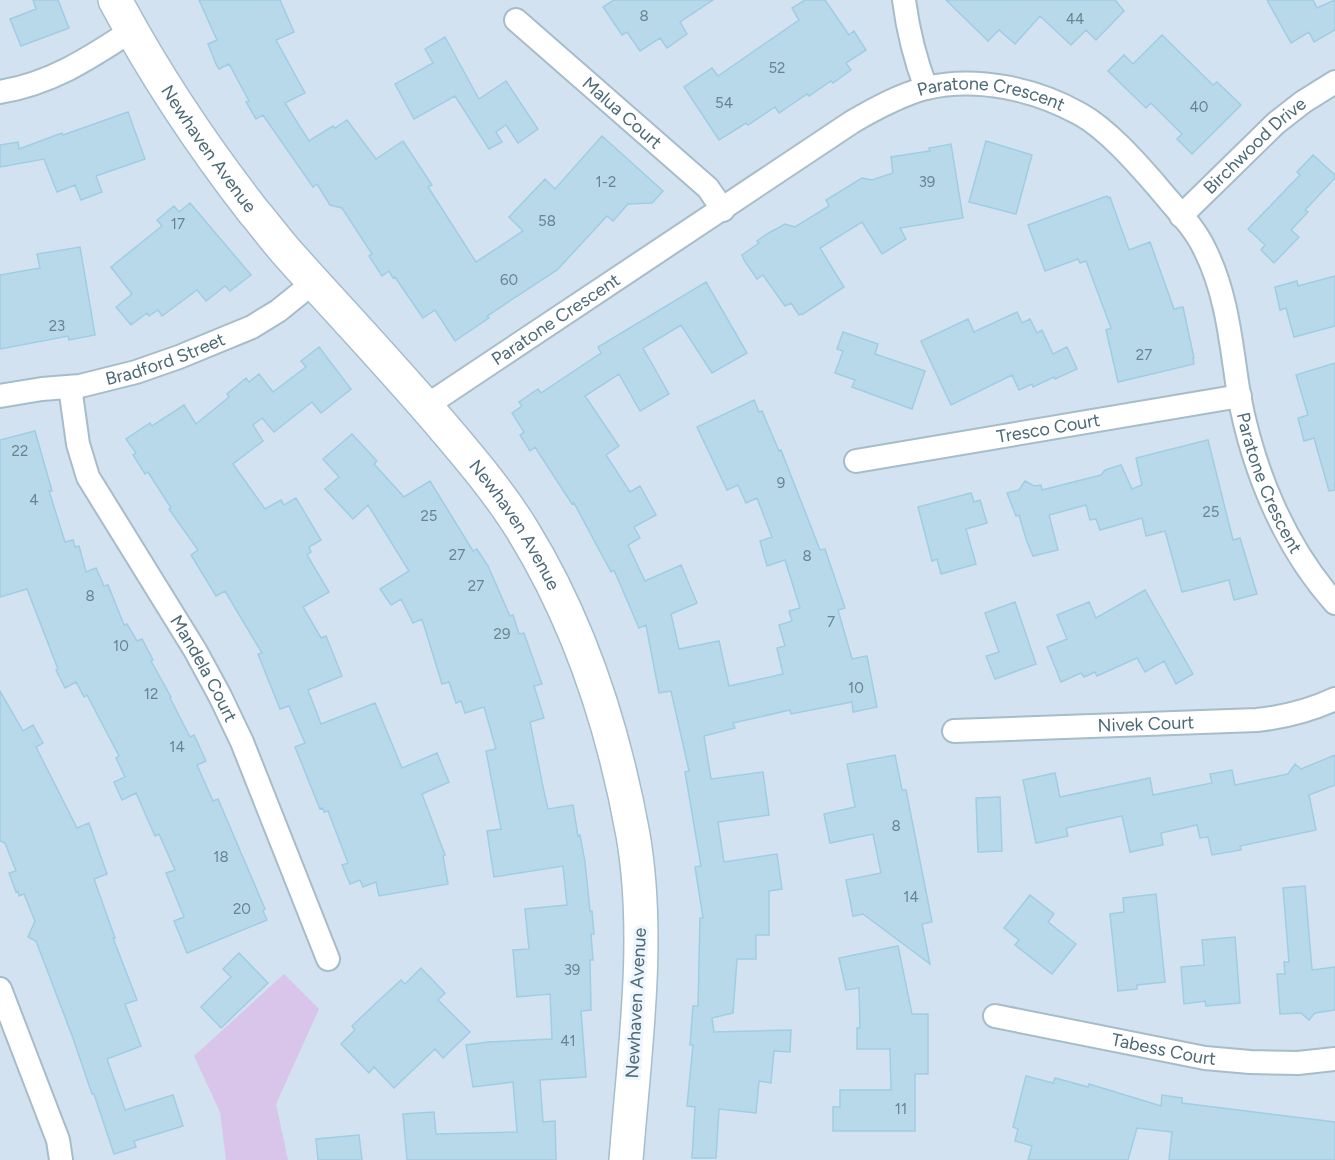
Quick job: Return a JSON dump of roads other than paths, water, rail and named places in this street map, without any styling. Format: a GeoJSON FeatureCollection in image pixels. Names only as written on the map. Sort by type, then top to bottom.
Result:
{"type":"FeatureCollection","features":[{"type":"Feature","properties":{"kind":"street","name":"Newhaven Avenue"},"geometry":{"type":"LineString","coordinates":[[115,0],[174,103],[214,161],[288,255],[426,406],[482,472],[522,530],[560,598],[590,674],[616,755],[633,838],[641,922],[626,1160]]}},
{"type":"Feature","properties":{"kind":"street"},"geometry":{"type":"LineString","coordinates":[[904,0],[916,62],[926,88]]}},
{"type":"Feature","properties":{"kind":"street","name":"Malua Court"},"geometry":{"type":"LineString","coordinates":[[516,20],[708,188],[723,210]]}},
{"type":"Feature","properties":{"kind":"street"},"geometry":{"type":"LineString","coordinates":[[0,92],[49,80],[131,31]]}},
{"type":"Feature","properties":{"kind":"street","name":"Birchwood Drive"},"geometry":{"type":"LineString","coordinates":[[1181,216],[1276,123],[1303,102],[1335,82]]}},
{"type":"Feature","properties":{"kind":"street","name":"Paratone Crescent"},"geometry":{"type":"LineString","coordinates":[[426,406],[852,122],[887,102],[926,88],[959,83],[994,85],[1044,98],[1081,115],[1141,168],[1205,249],[1220,288],[1231,329],[1240,396],[1257,465],[1278,517],[1314,576],[1335,603]]}},
{"type":"Feature","properties":{"kind":"street","name":"Bradford Street"},"geometry":{"type":"LineString","coordinates":[[0,396],[70,387],[136,372],[179,357],[252,327],[278,311],[314,282]]}},
{"type":"Feature","properties":{"kind":"street","name":"Mandela Court"},"geometry":{"type":"LineString","coordinates":[[70,387],[78,444],[88,477],[195,650],[220,696],[242,742],[327,959]]}},
{"type":"Feature","properties":{"kind":"street","name":"Tresco Court"},"geometry":{"type":"LineString","coordinates":[[856,461],[1240,396]]}},
{"type":"Feature","properties":{"kind":"street","name":"Nivek Court"},"geometry":{"type":"LineString","coordinates":[[954,731],[1257,720],[1286,717],[1335,699]]}},
{"type":"Feature","properties":{"kind":"street"},"geometry":{"type":"LineString","coordinates":[[0,989],[10,1045],[58,1140],[61,1160]]}},
{"type":"Feature","properties":{"kind":"street","name":"Tabess Court"},"geometry":{"type":"LineString","coordinates":[[995,1016],[1205,1058],[1298,1063],[1335,1059]]}}]}
